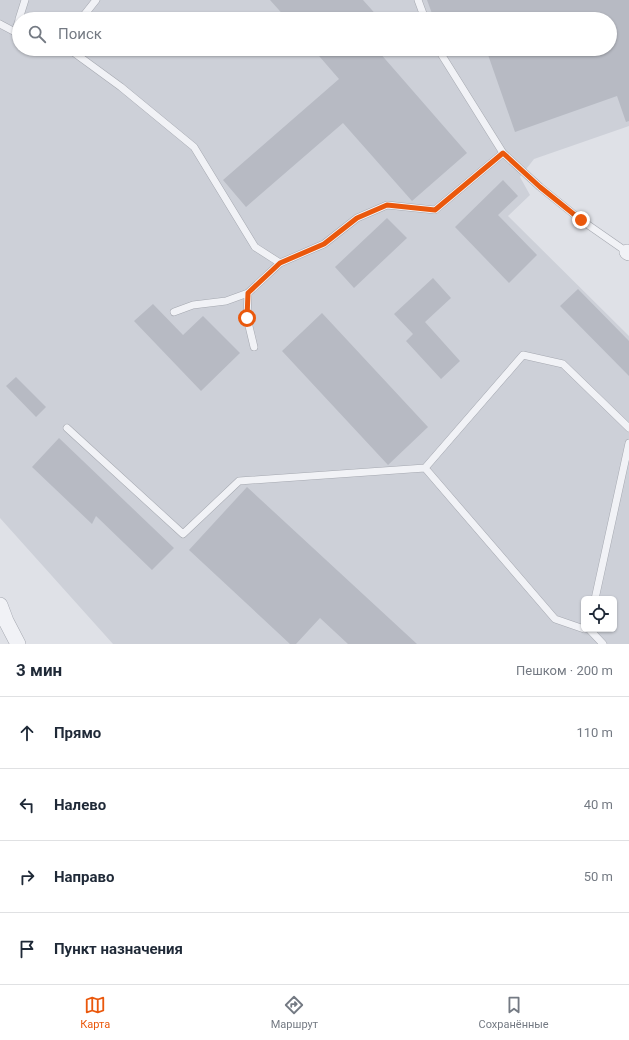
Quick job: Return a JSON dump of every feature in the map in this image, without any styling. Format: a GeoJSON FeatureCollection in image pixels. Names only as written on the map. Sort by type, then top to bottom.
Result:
{"type":"FeatureCollection","features":[{"type":"Feature","properties":{"kind":"street"},"geometry":{"type":"LineString","coordinates":[[0,605],[6,621],[18,644]]}},
{"type":"Feature","properties":{"kind":"lane"},"geometry":{"type":"LineString","coordinates":[[21,12],[25,0]]}},
{"type":"Feature","properties":{"kind":"lane"},"geometry":{"type":"LineString","coordinates":[[86,12],[96,0]]}},
{"type":"Feature","properties":{"kind":"lane"},"geometry":{"type":"LineString","coordinates":[[418,0],[422,12]]}},
{"type":"Feature","properties":{"kind":"lane"},"geometry":{"type":"LineString","coordinates":[[0,24],[12,30]]}},
{"type":"Feature","properties":{"kind":"lane"},"geometry":{"type":"LineString","coordinates":[[79,56],[122,87],[194,148],[255,247],[280,263]]}},
{"type":"Feature","properties":{"kind":"lane"},"geometry":{"type":"LineString","coordinates":[[442,56],[503,153],[540,187],[581,220],[628,252]]}},
{"type":"Feature","properties":{"kind":"lane"},"geometry":{"type":"LineString","coordinates":[[174,312],[193,305],[226,301],[248,293],[280,263],[324,244],[357,218],[387,205],[435,210],[503,153]]}},
{"type":"Feature","properties":{"kind":"lane"},"geometry":{"type":"LineString","coordinates":[[248,293],[247,318],[254,347]]}},
{"type":"Feature","properties":{"kind":"lane"},"geometry":{"type":"LineString","coordinates":[[67,428],[183,534],[239,481],[425,468],[524,355],[563,364],[629,428]]}},
{"type":"Feature","properties":{"kind":"lane"},"geometry":{"type":"LineString","coordinates":[[597,596],[629,443]]}},
{"type":"Feature","properties":{"kind":"lane"},"geometry":{"type":"LineString","coordinates":[[425,468],[555,619],[581,627]]}},
{"type":"Feature","properties":{"kind":"lane"},"geometry":{"type":"LineString","coordinates":[[590,632],[603,644]]}},
{"type":"Feature","properties":{"kind":"shaded area"},"geometry":{"type":"Polygon","coordinates":[[[0,0],[629,0],[629,126],[534,159],[520,177],[530,195],[508,216],[629,336],[629,644],[113,644],[0,518],[0,0]]]}},
{"type":"Feature","properties":{"kind":"building"},"geometry":{"type":"Polygon","coordinates":[[[270,0],[363,0],[374,12],[281,12],[270,0]]]}},
{"type":"Feature","properties":{"kind":"building"},"geometry":{"type":"Polygon","coordinates":[[[427,0],[629,0],[629,121],[626,122],[617,96],[515,132],[488,56],[617,56],[617,12],[431,12],[427,0]]]}},
{"type":"Feature","properties":{"kind":"building"},"geometry":{"type":"Polygon","coordinates":[[[319,56],[382,56],[467,153],[412,201],[343,123],[246,207],[223,180],[339,79],[319,56]]]}},
{"type":"Feature","properties":{"kind":"building"},"geometry":{"type":"Polygon","coordinates":[[[503,180],[518,196],[498,215],[537,255],[509,283],[455,227],[503,180]]]}},
{"type":"Feature","properties":{"kind":"building"},"geometry":{"type":"Polygon","coordinates":[[[387,218],[407,238],[354,288],[335,267],[387,218]]]}},
{"type":"Feature","properties":{"kind":"building"},"geometry":{"type":"Polygon","coordinates":[[[433,278],[451,298],[425,322],[460,361],[441,379],[406,341],[413,334],[394,314],[433,278]]]}},
{"type":"Feature","properties":{"kind":"building"},"geometry":{"type":"Polygon","coordinates":[[[578,289],[629,341],[629,376],[560,306],[578,289]]]}},
{"type":"Feature","properties":{"kind":"building"},"geometry":{"type":"Polygon","coordinates":[[[153,304],[183,335],[203,316],[240,353],[201,391],[134,321],[153,304]]]}},
{"type":"Feature","properties":{"kind":"building"},"geometry":{"type":"Polygon","coordinates":[[[322,313],[428,427],[388,465],[282,351],[322,313]]]}},
{"type":"Feature","properties":{"kind":"building"},"geometry":{"type":"Polygon","coordinates":[[[16,377],[46,407],[36,417],[6,386],[16,377]]]}},
{"type":"Feature","properties":{"kind":"building"},"geometry":{"type":"Polygon","coordinates":[[[59,438],[174,548],[152,570],[96,516],[92,524],[32,467],[59,438]]]}},
{"type":"Feature","properties":{"kind":"building"},"geometry":{"type":"Polygon","coordinates":[[[247,487],[417,644],[348,644],[320,618],[296,644],[290,644],[189,550],[247,487]]]}},
{"type":"Feature","properties":{"kind":"route"},"geometry":{"type":"LineString","coordinates":[[247,318],[248,293],[264,280],[280,263],[324,244],[357,218],[387,205],[435,210],[503,153],[540,187],[581,220]]}}]}
